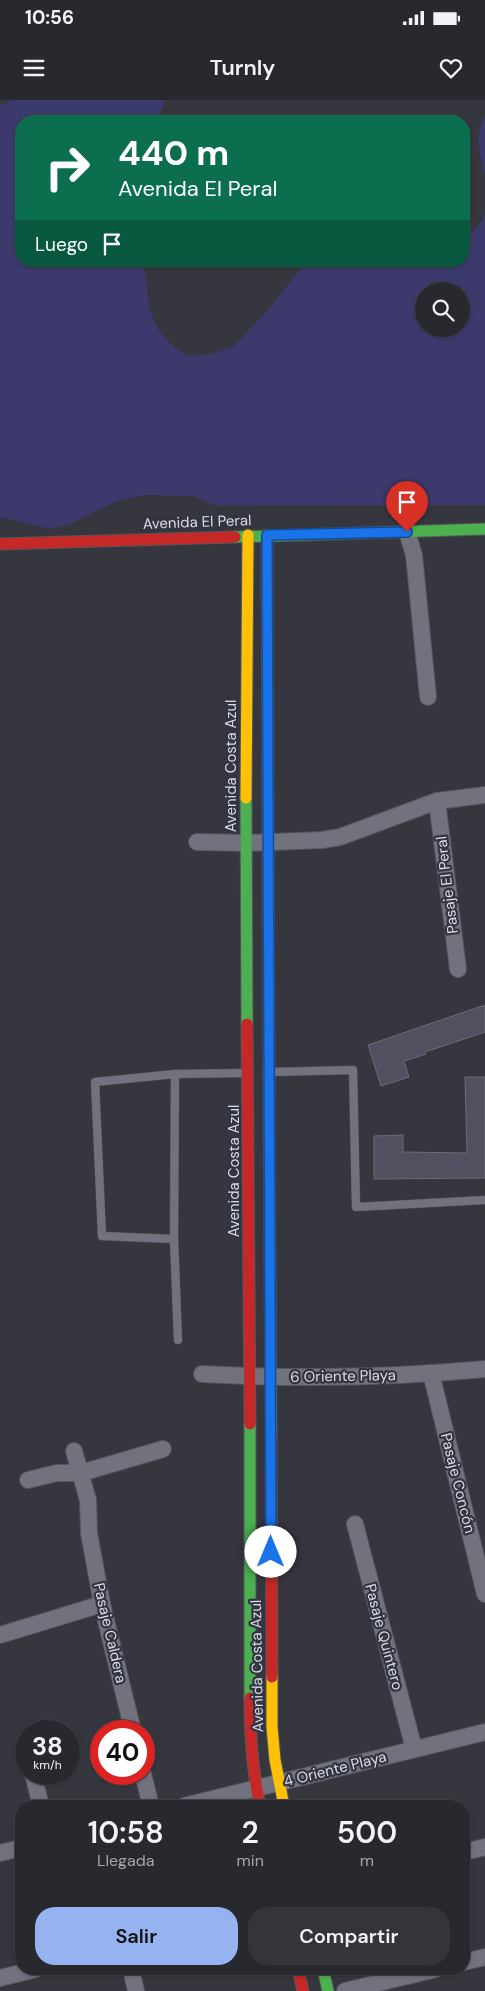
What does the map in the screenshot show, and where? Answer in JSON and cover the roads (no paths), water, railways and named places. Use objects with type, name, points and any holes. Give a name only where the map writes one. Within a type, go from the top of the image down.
[{"type":"street","name":"Avenida El Peral","points":[[0,544],[485,528]]},
{"type":"street","points":[[407,532],[414,555],[428,697]]},
{"type":"street","name":"Avenida Costa Azul","points":[[248,535],[246,843],[250,1376],[250,1742],[255,1788],[258,1800]]},
{"type":"street","name":"Avenida Costa Azul","points":[[267,535],[272,1727],[278,1783],[282,1800]]},
{"type":"street","points":[[198,842],[246,843],[322,840],[340,837],[437,802],[485,795]]},
{"type":"street","name":"Pasaje El Peral","points":[[437,802],[458,969]]},
{"type":"street","name":"6 Oriente Playa","points":[[202,1374],[323,1377],[485,1369]]},
{"type":"street","name":"Pasaje Concón","points":[[431,1373],[485,1594]]},
{"type":"street","points":[[28,1480],[57,1474],[81,1474],[163,1449]]},
{"type":"street","name":"Pasaje Caldera","points":[[74,1452],[88,1500],[89,1534],[102,1604],[130,1720]]},
{"type":"street","name":"Pasaje Quintero","points":[[355,1524],[414,1750]]},
{"type":"street","points":[[0,1635],[102,1604]]},
{"type":"street","name":"4 Oriente Playa","points":[[208,1800],[485,1732]]},
{"type":"street","points":[[36,1785],[40,1800]]},
{"type":"street","points":[[146,1785],[150,1800]]},
{"type":"street","points":[[470,1851],[485,1847]]},
{"type":"street","points":[[0,1853],[15,1849]]},
{"type":"street","points":[[470,1961],[485,1957]]},
{"type":"street","points":[[0,1978],[15,1974]]},
{"type":"street","points":[[132,1975],[136,1991]]},
{"type":"street","points":[[299,1975],[303,1991]]},
{"type":"street","points":[[324,1975],[328,1991]]},
{"type":"street","points":[[346,1991],[411,1975]]},
{"type":"lane","points":[[269,1072],[353,1070],[356,1207],[485,1200]]},
{"type":"lane","points":[[174,1239],[102,1236],[96,1082],[175,1074],[248,1073]]},
{"type":"lane","points":[[175,1074],[174,1239],[178,1340]]}]
